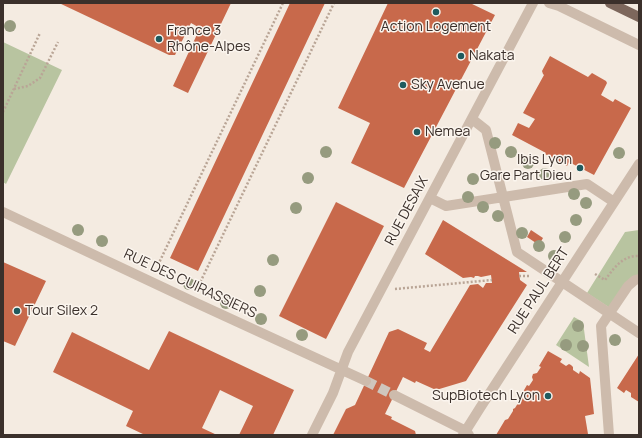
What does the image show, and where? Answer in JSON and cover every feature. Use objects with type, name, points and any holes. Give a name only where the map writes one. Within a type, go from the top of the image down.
[{"type":"main road","points":[[610,3],[639,17]]},
{"type":"street","name":"RUE DESAIX","points":[[312,435],[331,398],[348,352],[532,3]]},
{"type":"street","points":[[549,3],[639,45]]},
{"type":"street","points":[[472,119],[486,130],[517,252],[639,332]]},
{"type":"street","name":"RUE PAUL BERT","points":[[466,434],[480,408],[639,164]]},
{"type":"street","points":[[430,198],[446,206],[587,184],[614,202]]},
{"type":"street","name":"RUE DES CUIRASSIERS","points":[[3,212],[366,381]]},
{"type":"street","points":[[609,435],[601,326],[628,286],[637,279]]},
{"type":"street","points":[[394,395],[466,434]]},
{"type":"path","points":[[158,265],[283,3]]},
{"type":"path","points":[[192,301],[334,3]]},
{"type":"path","points":[[3,112],[40,33]]},
{"type":"path","points":[[14,89],[28,86],[40,78],[58,42]]},
{"type":"path","points":[[595,274],[605,280],[623,260],[633,256],[639,256]]},
{"type":"path","points":[[413,288],[492,280]]},
{"type":"green space","points":[[3,42],[62,70],[6,184],[3,182]]},
{"type":"green space","points":[[639,230],[639,276],[610,308],[587,293],[625,232]]},
{"type":"green space","points":[[574,317],[583,322],[589,367],[556,345]]},
{"type":"building","points":[[59,3],[231,3],[188,93],[173,86],[200,28],[191,23],[175,55],[169,55]]},
{"type":"building","points":[[290,3],[325,3],[198,271],[170,258]]},
{"type":"building","name":"Sky Avenue","points":[[388,3],[470,3],[495,15],[404,188],[351,163],[370,123],[338,108]]},
{"type":"building","points":[[550,56],[588,77],[592,73],[606,81],[607,83],[601,95],[613,102],[615,99],[631,108],[594,175],[569,162],[567,166],[512,135],[518,123],[529,128],[535,119],[523,113],[544,75],[542,71]]},
{"type":"building","points":[[336,202],[384,226],[326,339],[279,316]]},
{"type":"building","points":[[443,220],[527,272],[519,272],[520,280],[527,285],[466,381],[436,390],[403,377],[385,414],[392,417],[391,419],[415,431],[416,435],[333,435],[346,409],[355,405],[389,332],[398,329],[427,343],[424,349],[430,352],[470,285],[478,284],[483,288],[486,283],[492,283],[491,275],[463,278],[425,254]]},
{"type":"building","points":[[531,230],[543,238],[539,245],[527,237]]},
{"type":"building","name":"Tour Silex 2","points":[[3,262],[46,281],[15,346],[3,341]]},
{"type":"building","points":[[169,331],[294,390],[273,435],[239,435],[253,406],[220,390],[202,428],[217,435],[145,435],[126,426],[133,411],[53,372],[72,332],[149,370]]},
{"type":"building","points":[[548,351],[562,359],[560,362],[566,366],[569,364],[571,365],[573,370],[579,374],[580,371],[590,378],[594,414],[585,416],[588,434],[590,435],[496,435],[520,400],[520,397],[527,385],[529,386],[533,380],[533,374],[537,373],[541,367],[539,366]]},
{"type":"building","points":[[639,354],[639,402],[631,397],[631,393],[626,390],[624,393],[617,388]]},
{"type":"tunnel","points":[[366,381],[394,395]]},
{"type":"place","name":"Action Logement","points":[[436,12]]},
{"type":"place","name":"France 3 Rhône-Alpes","points":[[159,39]]},
{"type":"place","name":"Nakata","points":[[461,56]]},
{"type":"place","name":"Sky Avenue","points":[[403,85]]},
{"type":"place","name":"Nemea","points":[[417,132]]},
{"type":"place","name":"Ibis Lyon Gare Part Dieu","points":[[580,168]]},
{"type":"place","name":"Tour Silex 2","points":[[17,311]]},
{"type":"place","name":"SupBiotech Lyon","points":[[548,396]]}]
